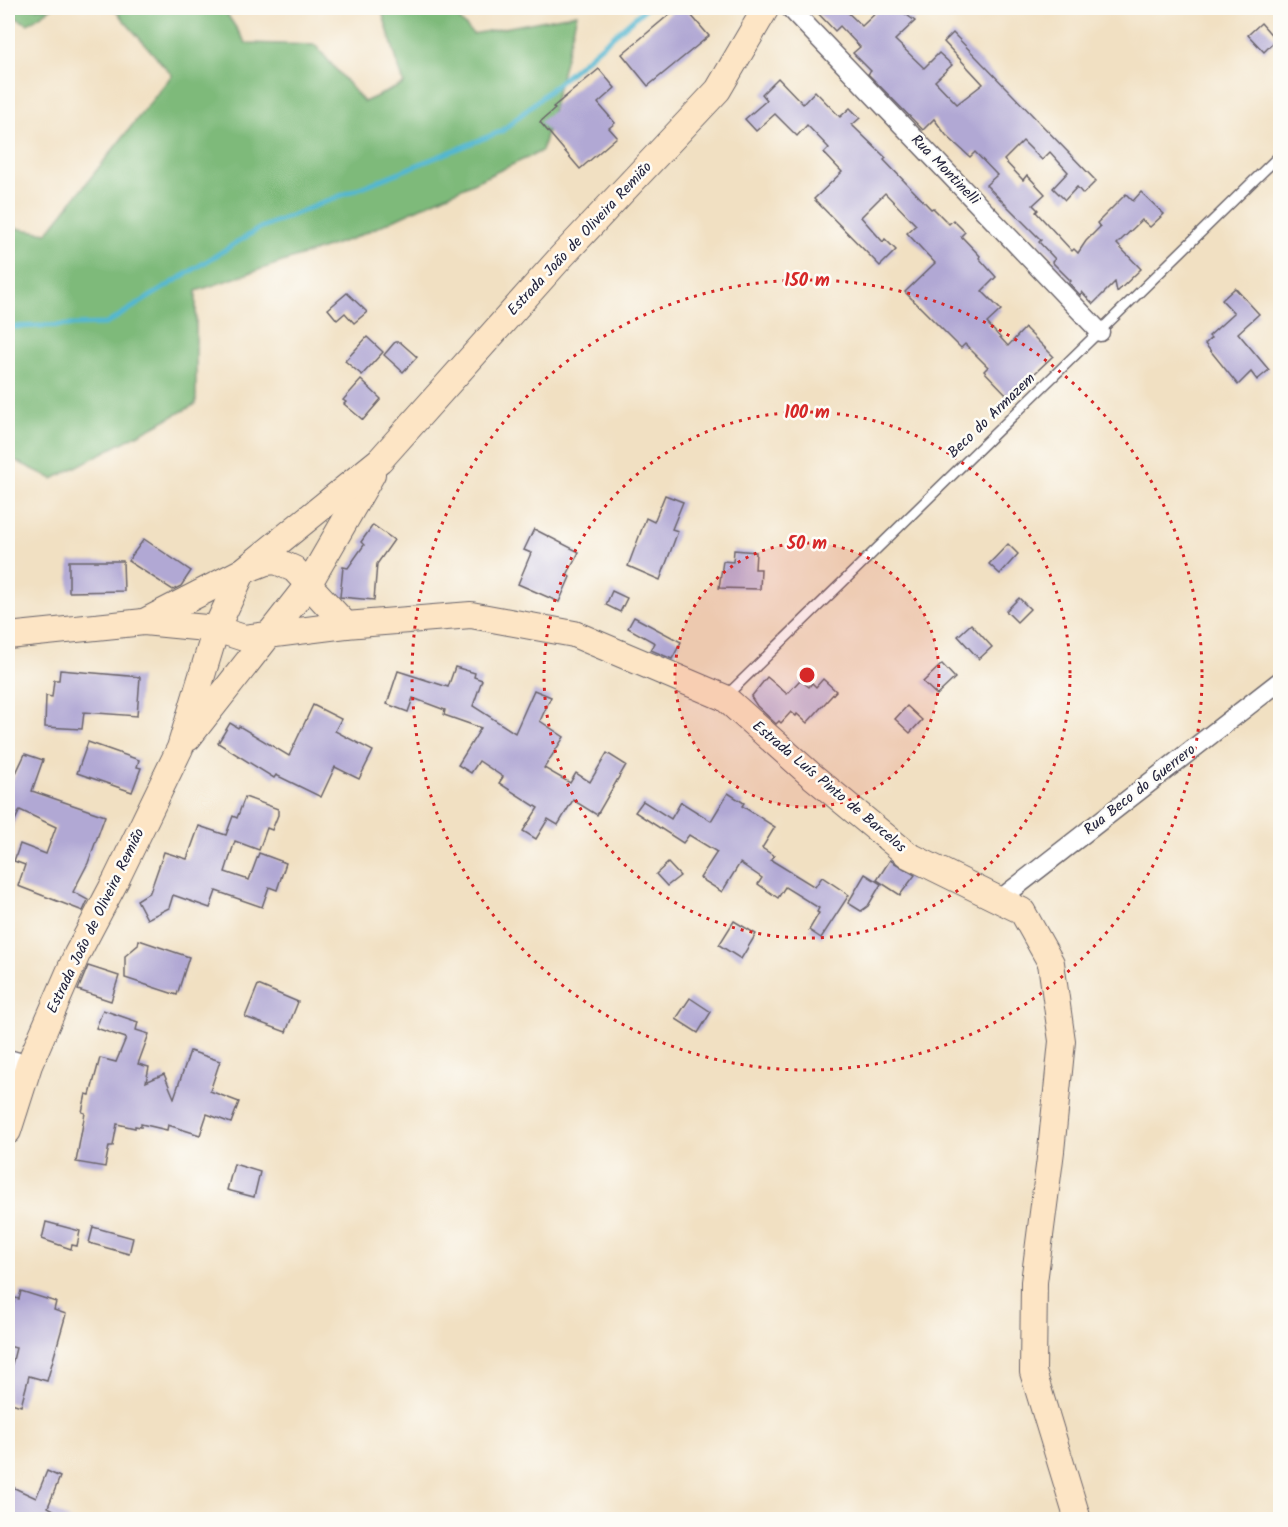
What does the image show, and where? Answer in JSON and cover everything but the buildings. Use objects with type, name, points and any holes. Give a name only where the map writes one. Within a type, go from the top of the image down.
[{"type":"street","name":"Estrada João de Oliveira Remião","points":[[8,1131],[19,1062],[116,880],[180,748],[216,630],[243,571],[380,460],[562,256],[718,90],[766,8]]},
{"type":"street","name":"Rua Montinelli","points":[[790,8],[1100,332]]},
{"type":"street","name":"Estrada João de Oliveira Remião","points":[[180,748],[308,585],[380,460]]},
{"type":"street","points":[[8,636],[144,622],[243,571],[266,562],[276,561],[294,569],[346,625]]},
{"type":"street","name":"Estrada Luís Pinto de Barcelos","points":[[144,622],[216,630],[244,638],[346,625],[471,615],[574,634],[725,698],[811,775],[908,855],[1022,911],[1051,963],[1062,1041],[1034,1282],[1034,1372],[1078,1520]]},
{"type":"street","name":"Rua Beco do Guerrero","points":[[999,900],[1281,681]]},
{"type":"lane","name":"Beco do Armazem","points":[[725,698],[1281,155]]},
{"type":"green space","points":[[8,8],[52,8],[28,24],[8,14]]},
{"type":"green space","points":[[113,8],[223,8],[246,43],[315,45],[364,102],[404,84],[381,8],[449,8],[473,34],[577,14],[542,151],[354,238],[196,291],[196,404],[53,479],[8,457],[8,227],[47,233],[172,75]]},
{"type":"waterway","points":[[8,327],[106,324],[260,228],[502,131],[646,8]]}]
